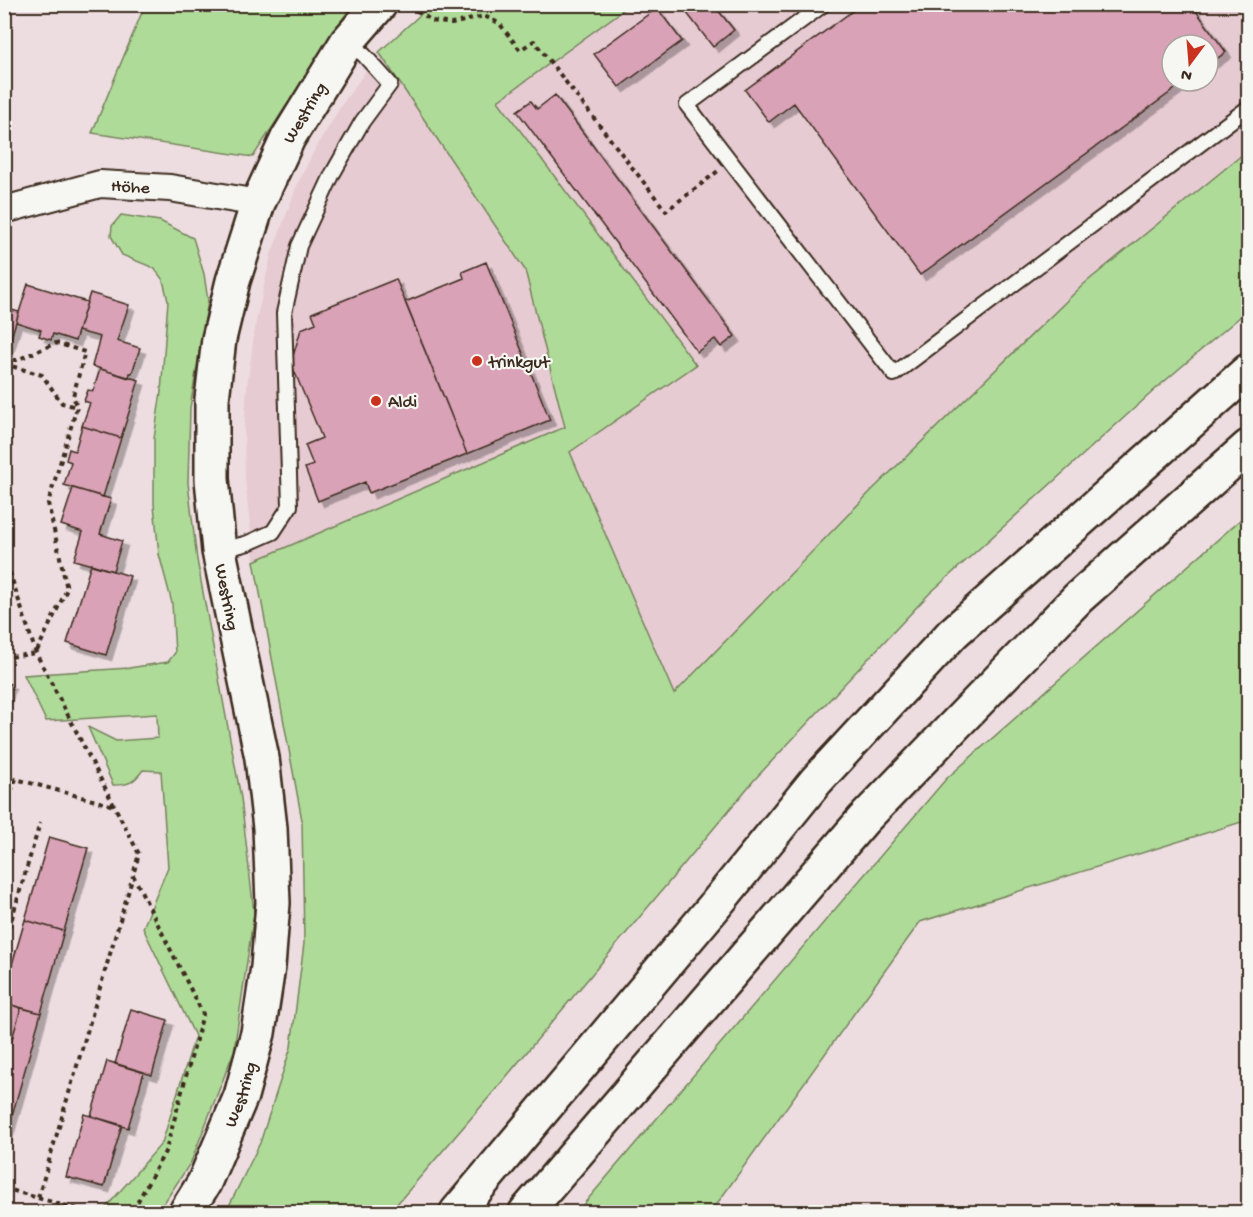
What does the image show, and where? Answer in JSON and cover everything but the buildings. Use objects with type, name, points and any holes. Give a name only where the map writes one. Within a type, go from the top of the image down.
[{"type":"main road","name":"Westring","points":[[186,1212],[204,1183],[241,1096],[258,1033],[268,967],[273,903],[270,828],[262,758],[219,551],[212,479],[213,389],[219,339],[233,281],[258,203],[288,138],[347,42],[401,7]]},
{"type":"main road","points":[[458,1212],[714,908],[816,781],[953,633],[1248,371]]},
{"type":"main road","points":[[526,1212],[863,820],[1078,598],[1248,447]]},
{"type":"street","name":"Höhe","points":[[4,210],[100,184],[170,188],[258,203]]},
{"type":"lane","points":[[824,4],[687,105],[894,374],[1248,108]]},
{"type":"lane","points":[[219,551],[248,543],[273,532],[290,506],[284,313],[299,246],[333,173],[356,132],[390,84],[364,55],[347,42]]},
{"type":"path","points":[[401,7],[432,21],[452,24],[484,16],[499,23],[520,50],[534,41],[666,212],[730,162]]},
{"type":"path","points":[[4,362],[17,360],[56,343],[85,352],[73,396],[77,407],[48,502],[67,589],[36,652]]},
{"type":"path","points":[[4,362],[42,375],[62,403],[77,407]]},
{"type":"path","points":[[4,555],[36,652],[139,854],[38,1198]]},
{"type":"path","points":[[4,658],[36,652]]},
{"type":"path","points":[[4,808],[16,779],[114,806]]},
{"type":"path","points":[[4,945],[40,823]]},
{"type":"path","points":[[132,1212],[166,1150],[203,1014],[134,875]]},
{"type":"path","points":[[4,1188],[88,1212]]},
{"type":"shaded area","points":[[630,5],[1248,5],[1248,150],[1084,284],[872,490],[674,694],[570,452],[696,365],[498,101]]},
{"type":"shaded area","points":[[379,52],[525,270],[565,427],[254,561],[245,479],[244,430],[247,386],[256,321],[271,255],[298,183],[313,153],[341,106]]},
{"type":"green space","points":[[145,5],[352,5],[253,157],[92,133]]},
{"type":"green space","points":[[431,5],[630,5],[498,101],[696,365],[570,452],[674,694],[872,490],[1084,284],[1248,150],[1248,310],[1159,386],[929,594],[755,779],[491,1095],[390,1212],[226,1212],[260,1143],[291,1047],[304,943],[302,820],[254,561],[565,427],[525,270],[379,52]]},
{"type":"green space","points":[[121,215],[160,221],[193,238],[204,274],[208,301],[190,408],[188,483],[197,560],[241,798],[254,913],[234,1051],[191,1162],[158,1212],[102,1212],[162,1143],[195,1036],[143,928],[168,867],[161,771],[143,770],[130,782],[113,785],[88,727],[116,741],[158,738],[157,714],[46,721],[24,675],[129,668],[168,662],[175,653],[172,603],[159,554],[154,505],[154,439],[161,392],[168,301],[163,280],[154,268],[122,255],[111,236],[112,226]]},
{"type":"green space","points":[[1248,513],[1248,820],[920,922],[711,1212],[577,1212],[946,779]]},
{"type":"place","name":"trinkgut","points":[[477,361]]},
{"type":"place","name":"Aldi","points":[[376,401]]}]
